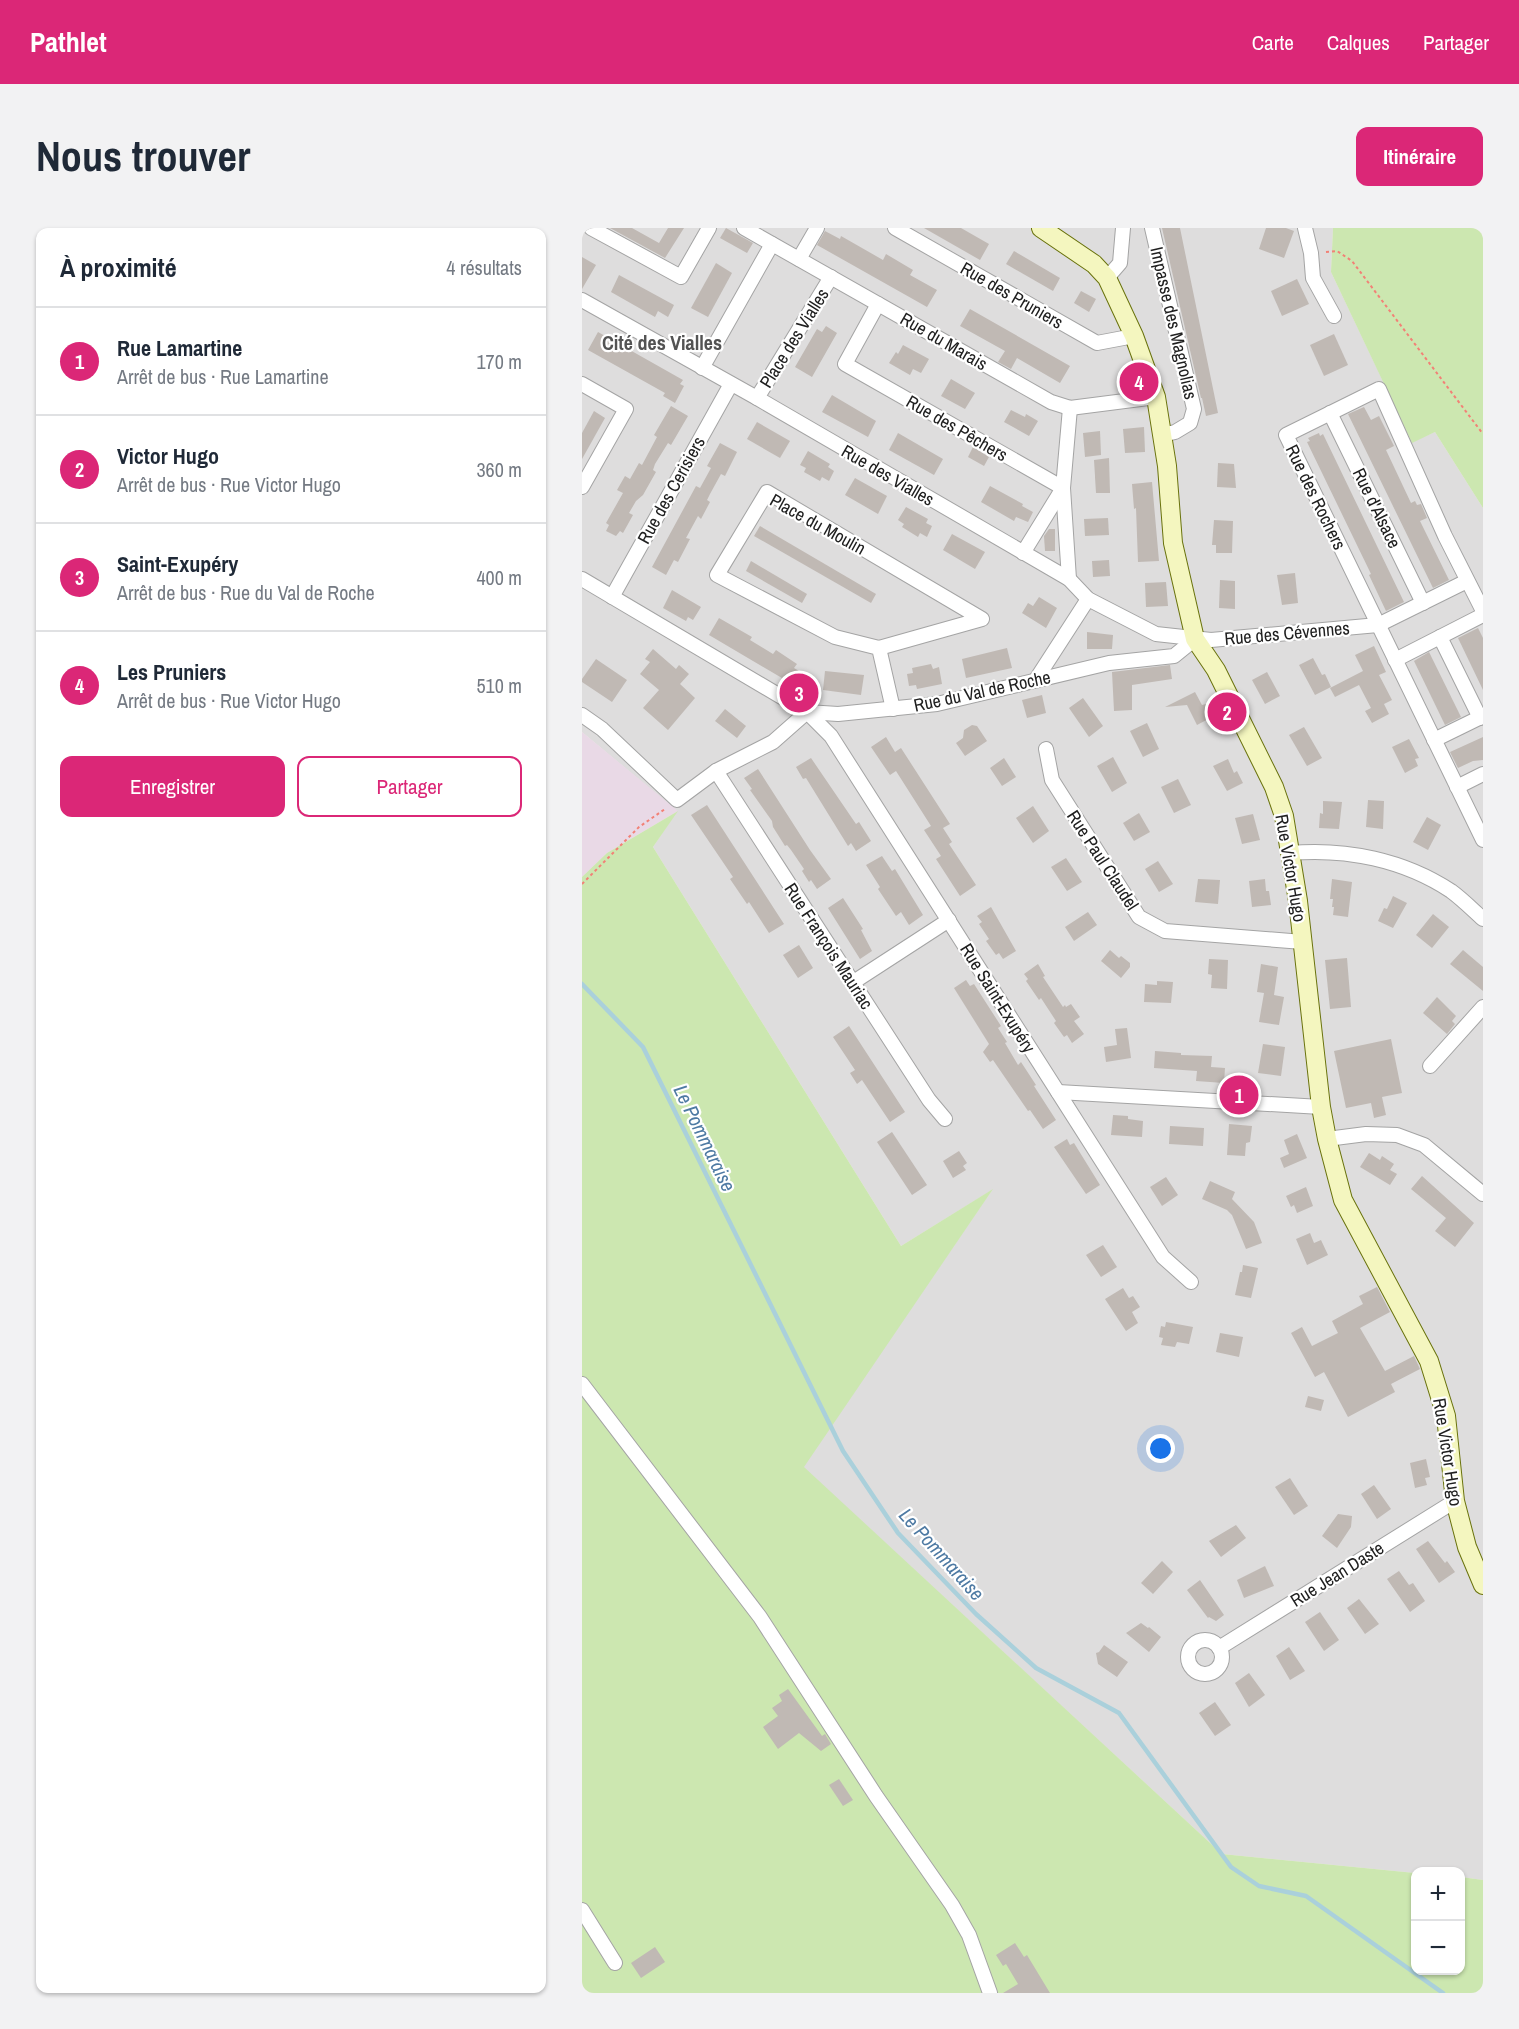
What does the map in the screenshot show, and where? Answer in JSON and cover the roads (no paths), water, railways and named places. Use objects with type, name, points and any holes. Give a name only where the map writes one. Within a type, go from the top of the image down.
[{"type":"street","points":[[591,228],[681,277],[709,228]]},
{"type":"street","name":"Rue du Marais","points":[[744,228],[1051,402],[1070,408],[1156,396]]},
{"type":"street","points":[[799,259],[817,228]]},
{"type":"street","name":"Rue des Pruniers","points":[[895,228],[1097,343],[1134,336]]},
{"type":"street","name":"Rue Victor Hugo","points":[[1041,228],[1094,264],[1107,278],[1134,336],[1156,396],[1167,466],[1173,543],[1196,639],[1216,670],[1274,787],[1284,816],[1303,942],[1321,1107],[1343,1200],[1429,1361],[1446,1416],[1455,1501],[1467,1547],[1483,1585]]},
{"type":"street","points":[[1107,278],[1120,263],[1123,228]]},
{"type":"street","name":"Impasse des Magnolias","points":[[1152,228],[1194,409],[1190,423],[1175,432],[1162,435]]},
{"type":"street","points":[[1305,228],[1311,253],[1313,278],[1334,316]]},
{"type":"street","points":[[702,368],[772,243]]},
{"type":"street","name":"Place des Vialles","points":[[757,398],[831,277]]},
{"type":"street","name":"Rue des Vialles","points":[[582,300],[757,398],[1069,579],[1088,598],[1156,634],[1196,639]]},
{"type":"street","name":"Rue des Pêchers","points":[[878,304],[845,364],[1063,488]]},
{"type":"street","points":[[582,384],[626,409],[582,487]]},
{"type":"street","name":"Rue des Cerisiers","points":[[612,597],[731,384]]},
{"type":"street","name":"Rue des Rochers","points":[[1483,613],[1379,389],[1286,435],[1483,840]]},
{"type":"street","points":[[1069,579],[1063,488],[1070,408]]},
{"type":"street","name":"Rue d'Alsace","points":[[1330,413],[1423,603]]},
{"type":"street","points":[[1023,553],[1063,488]]},
{"type":"street","name":"Place du Moulin","points":[[767,492],[982,619],[879,648],[835,637],[717,575],[767,492]]},
{"type":"street","name":"Rue du Val de Roche","points":[[582,579],[807,712],[838,714],[937,704],[1109,663],[1174,656],[1196,639]]},
{"type":"street","points":[[1378,625],[1467,581]]},
{"type":"street","points":[[1035,681],[1088,598]]},
{"type":"street","points":[[1395,660],[1483,613]]},
{"type":"street","name":"Rue des Cévennes","points":[[1196,639],[1211,640],[1378,625]]},
{"type":"street","points":[[1434,740],[1482,717],[1440,637]]},
{"type":"street","points":[[879,648],[893,709]]},
{"type":"street","points":[[582,715],[602,729],[677,800],[716,771],[773,742],[807,712]]},
{"type":"street","name":"Rue Saint-Exupéry","points":[[807,712],[831,736],[1163,1257],[1191,1282]]},
{"type":"street","name":"Rue Paul Claudel","points":[[1046,749],[1052,780],[1140,917],[1166,931],[1303,942]]},
{"type":"street","name":"Rue François Mauriac","points":[[716,771],[852,983],[929,1100],[945,1119]]},
{"type":"street","points":[[1457,787],[1483,774]]},
{"type":"street","points":[[1290,853],[1317,851],[1362,856],[1412,869],[1452,892],[1483,919]]},
{"type":"street","points":[[852,983],[949,920]]},
{"type":"street","points":[[1430,1066],[1483,1007]]},
{"type":"street","points":[[1058,1092],[1321,1107]]},
{"type":"street","points":[[1327,1139],[1366,1134],[1397,1135],[1406,1138],[1424,1145],[1483,1194]]},
{"type":"street","points":[[582,1383],[760,1617],[876,1796],[952,1905],[969,1935],[990,1993]]},
{"type":"street","name":"Rue Jean Daste","points":[[1219,1648],[1455,1501]]},
{"type":"street","points":[[582,1910],[615,1963]]},
{"type":"waterway","name":"Le Pommaraise","points":[[582,984],[643,1047],[843,1451],[898,1533],[976,1614],[1036,1668],[1119,1713],[1231,1867],[1259,1886],[1306,1896],[1443,1993]]},
{"type":"place","name":"Les Pruniers","points":[[1139,382]]},
{"type":"place","name":"Saint-Exupéry","points":[[799,693]]},
{"type":"place","name":"Victor Hugo","points":[[1227,712]]},
{"type":"place","name":"Rue Lamartine","points":[[1239,1095]]},
{"type":"district","name":"Cité des Vialles","points":[[662,342]]}]
